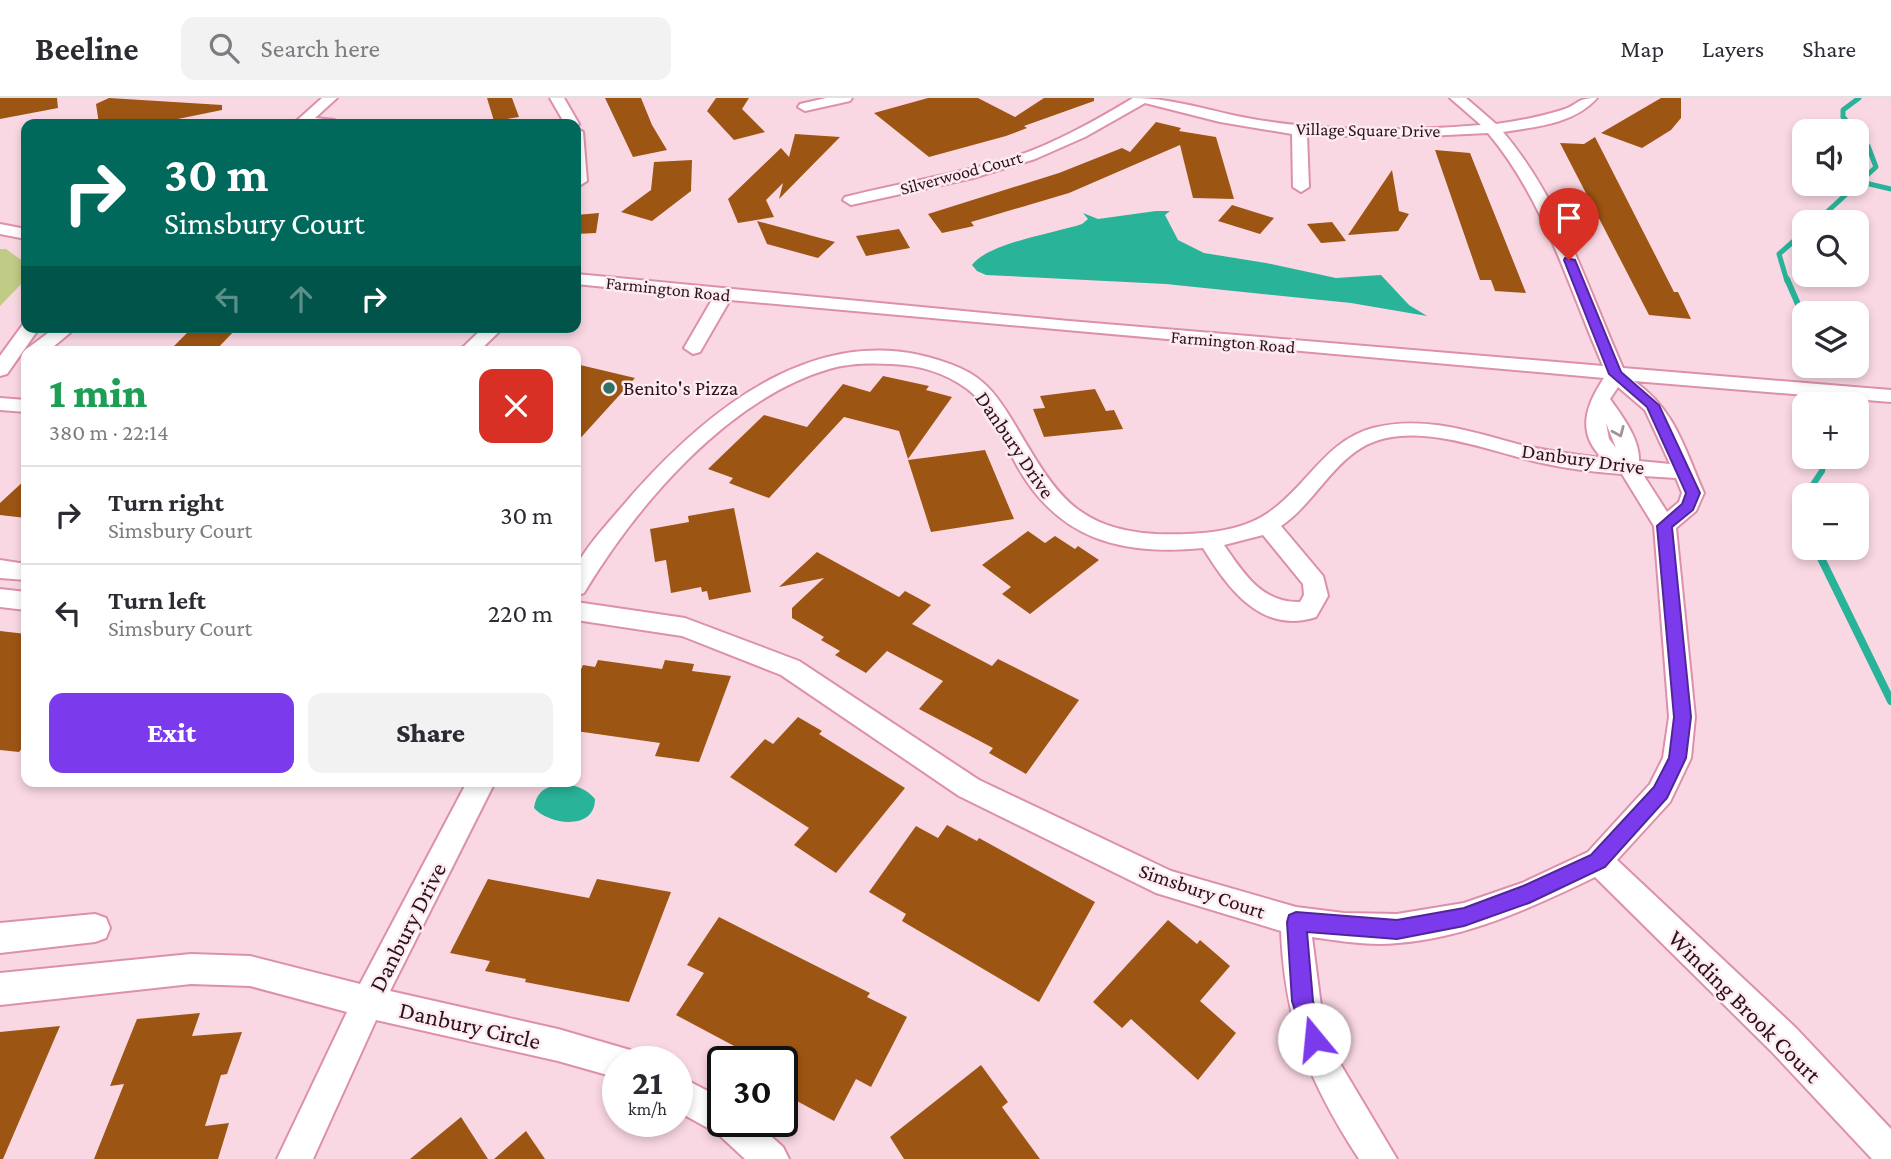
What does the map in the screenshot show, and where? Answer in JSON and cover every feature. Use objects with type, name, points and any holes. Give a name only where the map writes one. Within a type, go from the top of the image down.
[{"type":"street","points":[[306,119],[330,98]]},
{"type":"street","points":[[557,98],[569,119]]},
{"type":"street","points":[[805,107],[845,98]]},
{"type":"street","name":"Village Square Drive","points":[[1143,98],[1237,120],[1299,130],[1391,133],[1496,130],[1538,123],[1571,111],[1587,103],[1590,98]]},
{"type":"street","name":"Silverwood Court","points":[[851,200],[1015,161],[1082,132],[1143,98]]},
{"type":"street","points":[[1457,98],[1496,130],[1528,174],[1569,260],[1616,374],[1652,405],[1693,493],[1688,506],[1665,526]]},
{"type":"street","points":[[1299,130],[1301,187]]},
{"type":"street","points":[[0,222],[21,220]]},
{"type":"street","points":[[0,229],[21,233]]},
{"type":"street","name":"Farmington Road","points":[[581,280],[1175,338],[1891,396]]},
{"type":"street","points":[[693,348],[724,295]]},
{"type":"street","points":[[0,370],[27,333]]},
{"type":"street","points":[[43,346],[60,333]]},
{"type":"street","points":[[474,346],[488,333]]},
{"type":"street","name":"Danbury Drive","points":[[581,579],[605,542],[663,473],[692,443],[738,405],[765,387],[791,375],[818,366],[868,356],[925,362],[974,385],[990,400],[1056,505],[1083,523],[1108,534],[1137,541],[1209,540],[1268,525],[1311,485],[1328,462],[1350,444],[1376,434],[1401,430],[1455,432],[1542,457],[1684,472]]},
{"type":"street","points":[[0,378],[21,362]]},
{"type":"street","name":"Simsbury Court","points":[[581,612],[685,627],[790,668],[969,788],[1166,883],[1296,922],[1397,929],[1464,917],[1529,894],[1598,861],[1660,793],[1678,758],[1682,717],[1665,526],[1629,467],[1629,453],[1616,423],[1600,399],[1616,374]]},
{"type":"street","points":[[0,404],[21,406]]},
{"type":"street","points":[[1209,540],[1246,593],[1264,606],[1287,613],[1307,611],[1316,596],[1315,582],[1268,525]]},
{"type":"street","points":[[0,569],[21,571]]},
{"type":"street","name":"Danbury Drive","points":[[0,989],[191,969],[238,970],[368,1002],[478,787]]},
{"type":"street","name":"Winding Brook Court","points":[[1598,861],[1784,1040],[1891,1154]]},
{"type":"street","points":[[1296,922],[1303,1001],[1319,1058],[1347,1110],[1379,1159]]},
{"type":"street","points":[[0,938],[95,928]]},
{"type":"street","points":[[295,1159],[368,1002]]},
{"type":"street","name":"Danbury Circle","points":[[368,1002],[602,1057]]},
{"type":"street","points":[[747,1137],[771,1159]]},
{"type":"shaded area","points":[[1170,211],[1165,215],[1178,240],[1204,253],[1336,278],[1381,275],[1409,305],[1427,316],[1351,303],[1166,284],[986,275],[972,265],[980,257],[1007,245],[1082,224],[1088,219],[1083,213],[1098,219]]},
{"type":"shaded area","points":[[0,249],[6,249],[21,260],[21,284],[0,306]]},
{"type":"shaded area","points":[[577,787],[587,791],[595,799],[593,809],[588,816],[570,822],[541,814],[534,808],[536,799],[547,788]]},
{"type":"building","points":[[0,98],[57,98],[58,108],[0,119]]},
{"type":"building","points":[[109,98],[222,105],[222,110],[178,119],[98,119],[96,104]]},
{"type":"building","points":[[487,98],[512,98],[519,117],[493,119]]},
{"type":"building","points":[[605,98],[641,98],[652,125],[667,150],[633,157]]},
{"type":"building","points":[[716,98],[749,98],[742,109],[765,132],[734,140],[707,111]]},
{"type":"building","points":[[928,98],[978,98],[1015,117],[1044,98],[1094,98],[1094,101],[1024,126],[1027,128],[1006,136],[929,157],[874,113]]},
{"type":"building","points":[[1661,98],[1681,98],[1681,118],[1671,130],[1642,148],[1601,133]]},
{"type":"building","points":[[1156,122],[1181,128],[1179,131],[1216,137],[1234,199],[1193,198],[1180,145],[1069,193],[971,222],[974,226],[942,233],[928,214],[1059,173],[1122,148],[1130,152]]},
{"type":"building","points":[[795,134],[840,137],[779,199],[783,183],[766,200],[774,217],[738,223],[728,199],[781,148],[789,157]]},
{"type":"building","points":[[1595,137],[1674,292],[1678,292],[1691,319],[1649,315],[1560,143],[1584,144]]},
{"type":"building","points":[[1435,150],[1470,153],[1526,293],[1495,291],[1491,280],[1480,280]]},
{"type":"building","points":[[692,160],[691,191],[652,221],[621,212],[651,190],[654,162]]},
{"type":"building","points":[[1392,170],[1399,211],[1409,214],[1398,231],[1348,235]]},
{"type":"building","points":[[1232,205],[1274,218],[1260,234],[1218,221]]},
{"type":"building","points":[[599,213],[596,233],[581,234],[581,215]]},
{"type":"building","points":[[757,221],[835,242],[818,258],[767,244]]},
{"type":"building","points":[[1332,222],[1346,241],[1321,243],[1307,224]]},
{"type":"building","points":[[899,229],[910,248],[866,256],[856,236]]},
{"type":"building","points":[[187,333],[232,333],[220,346],[174,346]]},
{"type":"building","points":[[581,365],[635,378],[581,437]]},
{"type":"building","points":[[883,376],[929,386],[926,390],[952,397],[908,459],[899,431],[844,417],[769,498],[729,483],[733,478],[708,469],[764,415],[807,427],[843,384],[870,392]]},
{"type":"building","points":[[1095,389],[1106,411],[1114,410],[1123,429],[1044,437],[1033,409],[1045,408],[1040,396]]},
{"type":"building","points":[[985,450],[1014,519],[931,532],[908,460]]},
{"type":"building","points":[[21,484],[21,517],[0,515],[0,503]]},
{"type":"building","points":[[734,508],[751,592],[709,600],[707,591],[702,592],[701,587],[671,593],[666,560],[655,562],[650,529],[689,522],[688,516]]},
{"type":"building","points":[[1028,531],[1045,543],[1055,536],[1075,549],[1078,546],[1099,560],[1030,614],[1002,594],[1011,587],[982,565]]},
{"type":"building","points":[[817,552],[899,597],[905,591],[931,605],[912,624],[992,666],[998,659],[1079,700],[1026,774],[989,753],[993,748],[919,709],[943,681],[887,651],[866,673],[835,655],[840,651],[821,640],[824,637],[792,618],[792,608],[824,578],[779,587]]},
{"type":"building","points":[[0,631],[21,633],[21,749],[19,752],[0,750]]},
{"type":"building","points":[[598,660],[662,669],[665,660],[694,664],[692,671],[731,676],[699,762],[655,756],[660,743],[581,732],[581,669],[583,665],[595,667]]},
{"type":"building","points":[[798,717],[822,731],[819,734],[905,788],[836,873],[794,845],[809,828],[730,777],[765,739],[773,744]]},
{"type":"building","points":[[947,825],[977,841],[979,838],[1095,902],[1039,1002],[902,921],[906,914],[869,892],[916,826],[938,838]]},
{"type":"building","points":[[488,879],[589,898],[597,879],[671,892],[629,1002],[525,982],[526,979],[485,971],[490,961],[450,953]]},
{"type":"building","points":[[719,917],[870,993],[867,997],[907,1017],[871,1087],[856,1079],[834,1121],[798,1102],[798,1046],[734,1046],[676,1015],[704,973],[687,965]]},
{"type":"building","points":[[1168,920],[1197,944],[1200,940],[1230,966],[1200,1001],[1236,1033],[1198,1080],[1131,1019],[1122,1028],[1093,1002]]},
{"type":"building","points":[[200,1013],[192,1036],[242,1032],[227,1074],[221,1075],[205,1126],[229,1123],[218,1159],[94,1159],[124,1084],[110,1086],[137,1019]]},
{"type":"building","points":[[60,1026],[3,1159],[0,1159],[0,1032]]},
{"type":"building","points":[[981,1065],[1008,1102],[1002,1107],[1040,1159],[904,1159],[890,1137]]},
{"type":"building","points":[[461,1117],[488,1159],[410,1159]]},
{"type":"building","points":[[526,1131],[545,1159],[494,1159]]},
{"type":"waterway","points":[[1845,119],[1843,110],[1859,98]]},
{"type":"waterway","points":[[1869,149],[1876,167],[1869,173]]},
{"type":"waterway","points":[[1869,184],[1891,189]]},
{"type":"waterway","points":[[1829,210],[1844,196]]},
{"type":"waterway","points":[[1787,281],[1779,254],[1792,243]]},
{"type":"waterway","points":[[1787,279],[1797,301]]},
{"type":"waterway","points":[[1814,483],[1822,469]]},
{"type":"waterway","points":[[1822,560],[1891,701]]},
{"type":"place","name":"Benito's Pizza","points":[[609,388]]},
{"type":"route","points":[[1314,1039],[1303,1001],[1296,922],[1397,929],[1464,917],[1529,894],[1598,861],[1660,793],[1678,758],[1682,717],[1665,526],[1688,506],[1693,493],[1652,405],[1616,374],[1569,260]]}]
